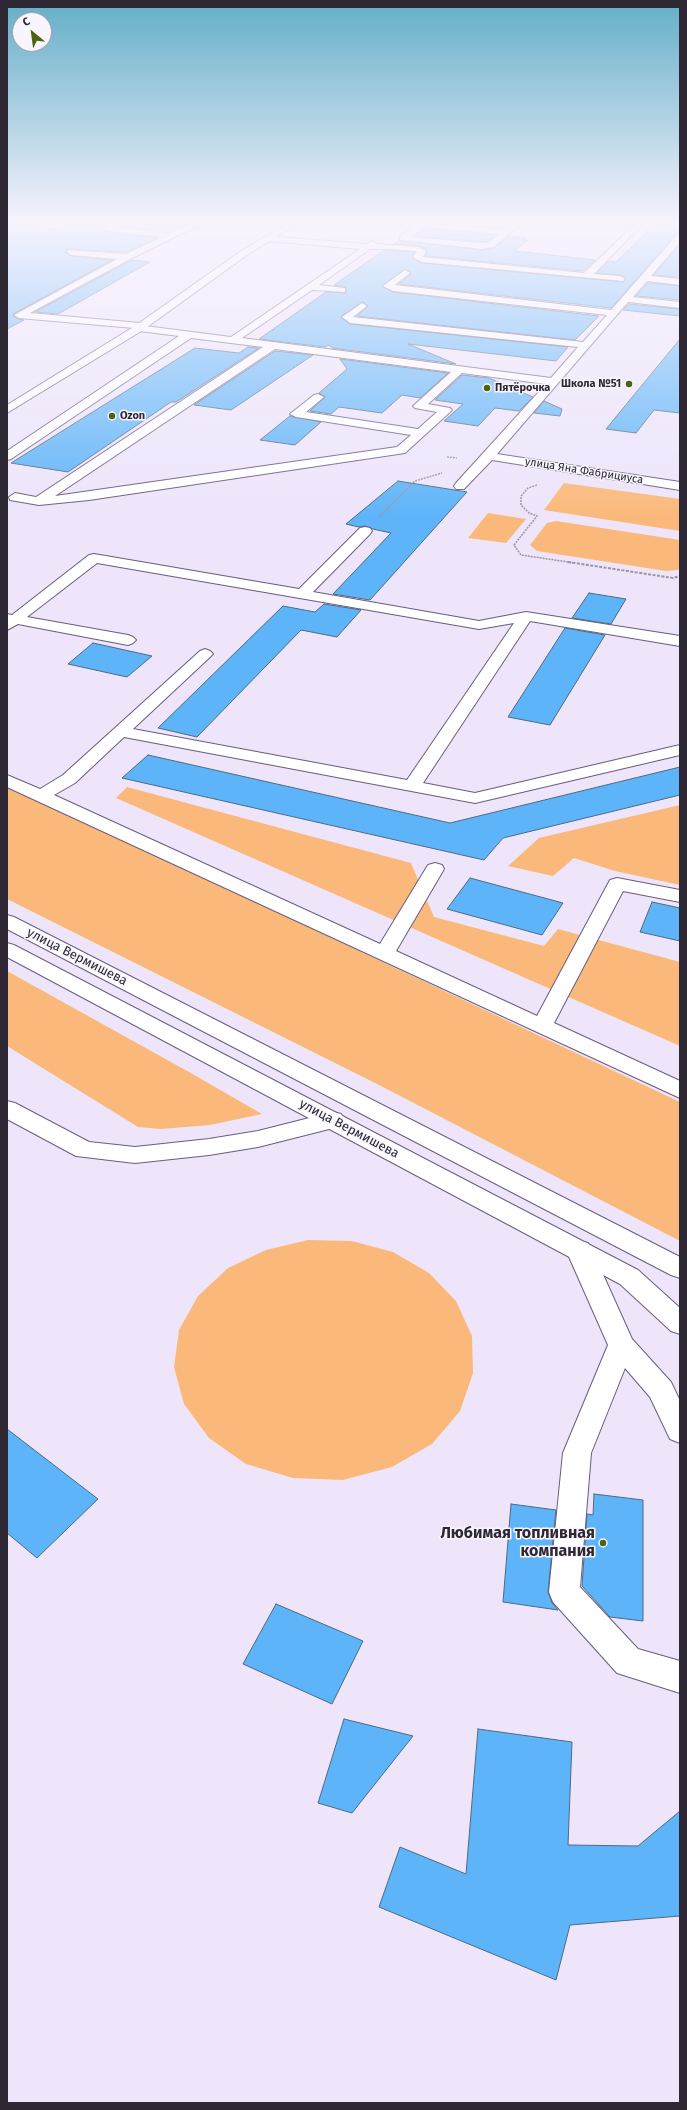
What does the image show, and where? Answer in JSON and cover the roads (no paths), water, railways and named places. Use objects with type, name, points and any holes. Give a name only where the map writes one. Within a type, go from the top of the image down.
[{"type":"main road","points":[[74,320],[139,327],[188,335],[553,382]]},
{"type":"main road","points":[[7,410],[148,320]]},
{"type":"main road","points":[[233,340],[262,320]]},
{"type":"main road","points":[[354,320],[586,345]]},
{"type":"main road","points":[[460,486],[489,456],[607,320]]},
{"type":"main road","points":[[7,456],[188,335]]},
{"type":"main road","points":[[39,501],[272,346]]},
{"type":"main road","points":[[7,486],[11,500],[39,501],[89,496],[401,450],[446,410],[419,406],[460,370]]},
{"type":"main road","points":[[318,398],[296,414],[421,433]]},
{"type":"main road","name":"улица Яна Фабрициуса","points":[[489,456],[680,486]]},
{"type":"main road","points":[[302,595],[365,532]]},
{"type":"main road","points":[[9,621],[94,558],[479,625],[526,616],[680,641]]},
{"type":"main road","points":[[412,786],[526,616]]},
{"type":"main road","points":[[9,621],[128,640]]},
{"type":"main road","points":[[40,796],[69,779],[122,732],[204,654]]},
{"type":"main road","points":[[122,732],[475,798],[680,750]]},
{"type":"main road","points":[[7,780],[680,1090]]},
{"type":"main road","points":[[384,954],[434,869]]},
{"type":"main road","points":[[542,1026],[617,884],[680,896]]},
{"type":"main road","name":"улица Вермишева","points":[[7,921],[680,1268]]},
{"type":"main road","name":"улица Вермишева","points":[[7,949],[629,1277],[680,1324]]},
{"type":"main road","points":[[7,1109],[84,1150],[135,1155],[209,1147],[258,1139],[333,1120]]},
{"type":"main road","points":[[580,1250],[621,1344],[661,1390],[680,1431]]},
{"type":"main road","points":[[621,1344],[577,1453],[564,1592],[628,1662],[680,1677]]},
{"type":"place","name":"Школа №51","points":[[629,384]]},
{"type":"place","name":"Пятёрочка","points":[[487,388]]},
{"type":"place","name":"Ozon","points":[[112,416]]},
{"type":"place","name":"Любимая топливная компания","points":[[603,1543]]}]
